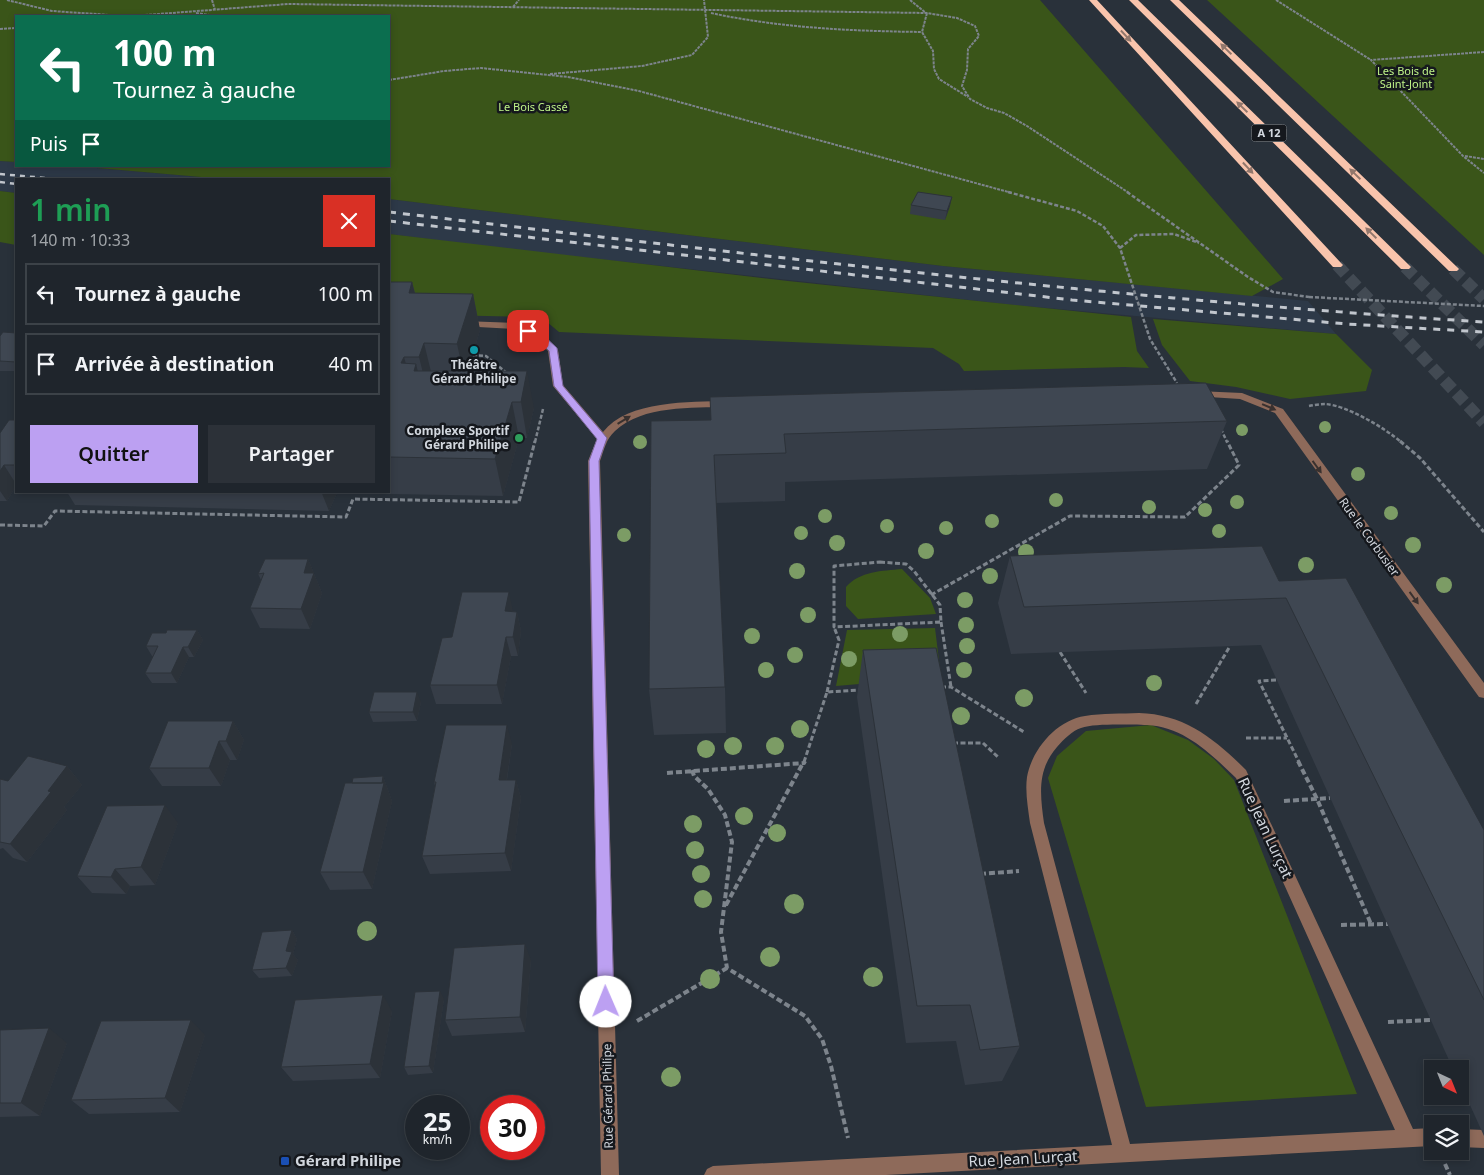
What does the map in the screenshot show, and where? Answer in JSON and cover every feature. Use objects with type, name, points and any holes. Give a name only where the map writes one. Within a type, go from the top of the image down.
[{"type":"highway","points":[[1093,0],[1337,265]]},
{"type":"highway","name":"A 12","points":[[1133,0],[1406,267]]},
{"type":"highway","points":[[1174,0],[1453,269]]},
{"type":"street","points":[[450,324],[518,326],[538,335],[553,350],[558,386],[602,438],[617,424],[636,413],[644,411],[701,405],[740,404]]},
{"type":"street","name":"Rue le Corbusier","points":[[1183,393],[1242,396],[1279,411],[1484,694]]},
{"type":"street","name":"Rue Gérard Philipe","points":[[602,438],[594,461],[610,1175]]},
{"type":"street","name":"Rue Jean Lurçat","points":[[1123,1153],[1037,823],[1033,778],[1038,759],[1048,746],[1071,726],[1085,721],[1144,718],[1177,725],[1204,741],[1241,774],[1407,1138]]},
{"type":"street","name":"Rue Jean Lurçat","points":[[713,1175],[1424,1137]]},
{"type":"street","points":[[1469,1138],[1484,1139]]},
{"type":"path","points":[[6,0],[52,11],[110,15]]},
{"type":"path","points":[[212,0],[215,10]]},
{"type":"path","points":[[514,7],[519,0]]},
{"type":"path","points":[[542,75],[642,66],[692,55],[708,37],[704,0]]},
{"type":"path","points":[[910,0],[927,13]]},
{"type":"path","points":[[1276,0],[1371,60],[1463,156],[1484,173]]},
{"type":"path","points":[[147,15],[288,4],[927,13],[957,18],[975,26],[979,36],[971,43],[966,54],[967,70],[962,86],[970,99]]},
{"type":"path","points":[[705,11],[783,27],[843,31],[922,32]]},
{"type":"path","points":[[190,12],[210,15]]},
{"type":"path","points":[[927,13],[922,32],[933,52],[934,68],[939,79],[970,99],[987,108],[1004,113],[1027,126],[1204,245],[1248,278],[1273,292],[1309,297],[1484,306]]},
{"type":"path","points":[[0,29],[15,28]]},
{"type":"path","points":[[1371,60],[1484,52]]},
{"type":"path","points":[[390,80],[444,70],[481,68],[568,77],[638,91],[1076,211],[1103,226],[1120,248],[1150,339],[1183,393]]},
{"type":"path","points":[[1463,156],[1484,159]]},
{"type":"path","points":[[1120,248],[1136,235],[1174,234],[1204,245]]},
{"type":"path","points":[[1302,407],[1326,404],[1347,410],[1392,434],[1420,458],[1484,532]]},
{"type":"path","points":[[0,525],[44,526],[55,511],[346,517],[353,499],[518,502],[544,405]]},
{"type":"path","points":[[931,595],[1070,516],[1184,517],[1239,466],[1219,423]]},
{"type":"path","points":[[725,906],[804,763],[827,692],[840,640],[834,627],[834,566],[880,562],[906,564],[914,571],[940,605],[951,687]]},
{"type":"path","points":[[834,627],[941,622]]},
{"type":"path","points":[[1194,709],[1230,646]]},
{"type":"path","points":[[1060,652],[1088,695]]},
{"type":"path","points":[[1276,680],[1259,681],[1317,799],[1371,924]]},
{"type":"path","points":[[932,688],[951,687],[1048,746]]},
{"type":"path","points":[[827,692],[865,690]]},
{"type":"path","points":[[948,743],[983,743],[999,758]]},
{"type":"path","points":[[667,773],[804,763]]},
{"type":"path","points":[[692,770],[694,776],[708,789],[725,815],[732,842],[722,932],[727,968]]},
{"type":"path","points":[[1289,800],[1330,798]]},
{"type":"path","points":[[976,874],[1019,870]]},
{"type":"path","points":[[1338,925],[1388,924]]},
{"type":"path","points":[[637,1022],[727,968]]},
{"type":"path","points":[[727,968],[805,1016],[822,1039],[840,1100],[854,1168]]},
{"type":"path","points":[[1354,1023],[1431,1020]]},
{"type":"shaded area","points":[[0,161],[15,162],[15,167],[86,167],[212,178],[15,178],[15,193],[0,191]]},
{"type":"shaded area","points":[[390,199],[943,266],[1308,301],[1336,334],[1014,305],[390,234]]},
{"type":"green space","name":"Le Bois Cassé","points":[[0,0],[1040,0],[1283,279],[1252,296],[943,266],[390,199],[390,178],[212,178],[86,167],[390,167],[390,15],[15,15],[15,162],[0,161]]},
{"type":"green space","name":"Les Bois de Saint-Joint","points":[[1207,0],[1484,0],[1484,255]]},
{"type":"green space","points":[[0,191],[15,193],[15,245],[0,242]]},
{"type":"green space","points":[[390,234],[788,281],[1131,317],[1137,351],[1149,368],[964,371],[959,364],[933,348],[559,332],[541,317],[390,314]]},
{"type":"green space","points":[[1153,319],[1336,334],[1372,370],[1366,391],[1290,399],[1236,387],[1190,381],[1162,345]]},
{"type":"green space","points":[[902,569],[930,598],[936,614],[858,619],[846,606],[846,587],[858,578],[872,573]]},
{"type":"green space","points":[[935,628],[941,677],[836,686],[847,630]]},
{"type":"green space","points":[[1151,725],[1188,740],[1214,759],[1234,780],[1357,1094],[1146,1107],[1048,778],[1057,756],[1086,731]]},
{"type":"building","points":[[918,192],[952,197],[947,211],[911,205]]},
{"type":"building","points":[[390,282],[412,282],[409,293],[473,294],[457,344],[424,343],[419,357],[404,357],[401,363],[416,364],[414,371],[527,371],[521,402],[512,402],[495,459],[390,457]]},
{"type":"building","points":[[3,332],[15,333],[15,362],[0,361],[0,336]]},
{"type":"building","points":[[1206,383],[1227,421],[784,434],[786,453],[714,455],[725,687],[649,689],[651,421],[711,420],[710,397]]},
{"type":"building","points":[[9,420],[15,420],[15,465],[4,465],[0,471],[0,433]]},
{"type":"building","points":[[1262,546],[1279,581],[1346,578],[1484,830],[1484,1000],[1286,598],[1024,607],[1010,556]]},
{"type":"building","points":[[265,559],[308,559],[304,573],[314,573],[301,609],[250,608],[264,573],[258,574]]},
{"type":"building","points":[[462,592],[509,592],[505,611],[517,612],[513,637],[506,637],[497,685],[430,685],[442,638],[452,637]]},
{"type":"building","points":[[167,630],[197,630],[188,647],[183,647],[171,673],[145,673],[158,646],[146,646],[152,633],[166,633]]},
{"type":"building","points":[[936,648],[1020,1046],[980,1050],[970,1005],[917,1006],[863,650]]},
{"type":"building","points":[[374,692],[417,692],[413,712],[369,712]]},
{"type":"building","points":[[168,721],[233,721],[226,741],[219,741],[209,768],[149,768]]},
{"type":"building","points":[[446,725],[507,725],[499,780],[516,780],[505,853],[422,856],[436,782],[434,782]]},
{"type":"building","points":[[28,756],[67,766],[48,791],[51,792],[10,844],[0,842],[0,779],[8,781]]},
{"type":"building","points":[[383,776],[382,783],[352,783],[353,778]]},
{"type":"building","points":[[345,783],[384,783],[363,872],[320,872]]},
{"type":"building","points":[[165,805],[141,867],[115,869],[111,877],[77,876],[107,806]]},
{"type":"building","points":[[292,930],[286,951],[292,952],[286,968],[252,970],[262,932]]},
{"type":"building","points":[[525,944],[520,1017],[445,1020],[454,948]]},
{"type":"building","points":[[440,991],[429,1066],[404,1067],[415,992]]},
{"type":"building","points":[[383,995],[370,1064],[281,1067],[295,1000]]},
{"type":"building","points":[[191,1020],[165,1098],[71,1100],[101,1021]]},
{"type":"building","points":[[49,1028],[21,1103],[0,1103],[0,1030]]},
{"type":"tunnel","points":[[1337,265],[1484,423]]},
{"type":"tunnel","points":[[1405,267],[1484,345]]},
{"type":"tunnel","points":[[1453,269],[1484,299]]},
{"type":"railway","points":[[0,174],[45,178]]},
{"type":"railway","points":[[0,182],[15,184]]},
{"type":"railway","points":[[390,212],[799,260],[1073,288],[1210,301],[1484,322]]},
{"type":"railway","points":[[390,221],[1072,300],[1347,324],[1484,332]]},
{"type":"place","name":"Théâtre Gérard Philipe","points":[[474,350]]},
{"type":"place","name":"Complexe Sportif Gérard Philipe","points":[[519,438]]},
{"type":"place","name":"Gérard Philipe","points":[[285,1161]]},
{"type":"route","points":[[528,331],[538,335],[553,350],[558,386],[602,438],[594,461],[606,1002]]}]
